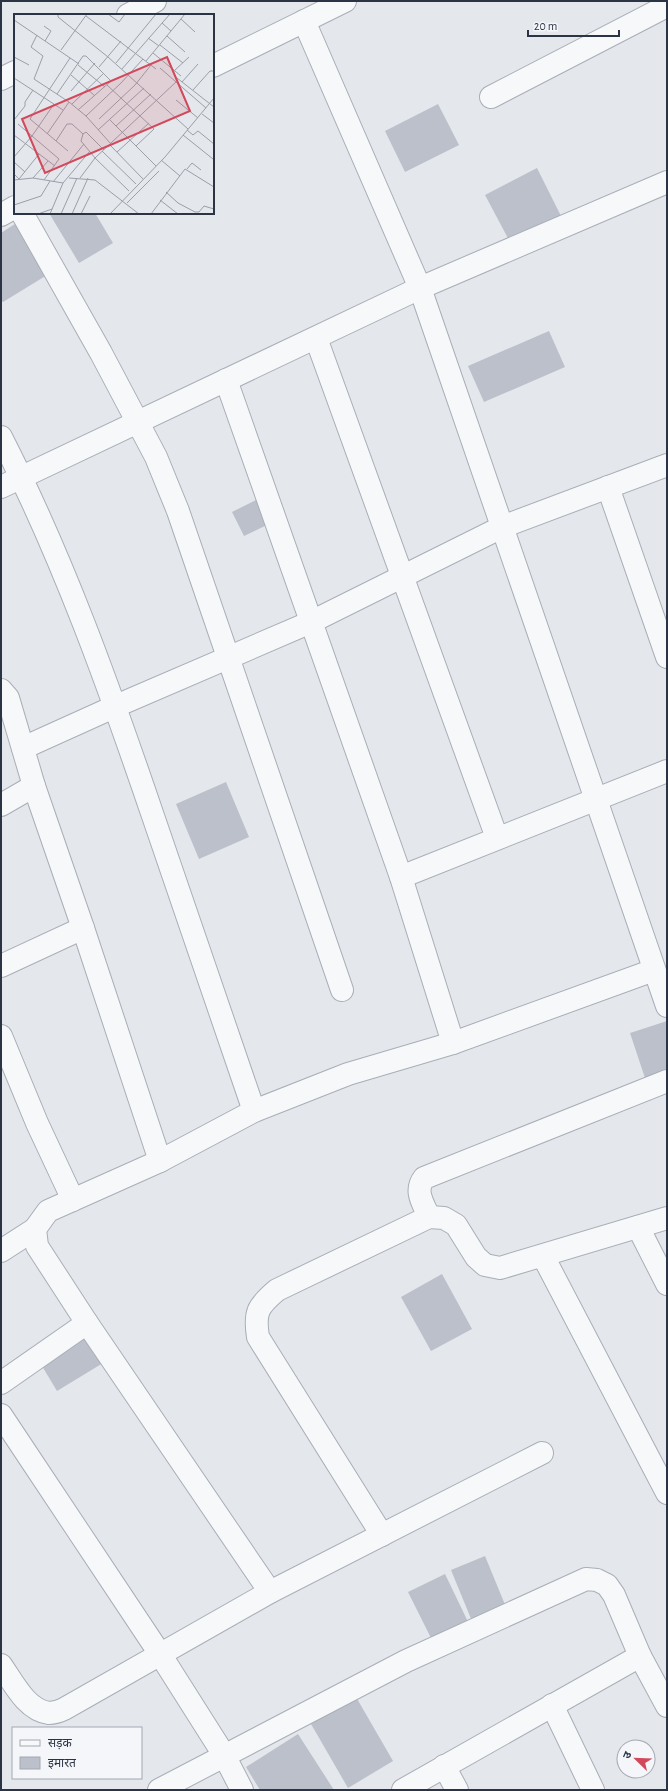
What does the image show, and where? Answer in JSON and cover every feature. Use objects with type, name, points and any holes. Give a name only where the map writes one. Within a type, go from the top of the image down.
[{"type":"street","points":[[130,14],[155,1]]},
{"type":"street","points":[[214,66],[346,1]]},
{"type":"street","points":[[491,98],[667,6]]},
{"type":"street","points":[[1,1251],[35,1230],[48,1211],[160,1161],[254,1111],[348,1074],[453,1043],[662,988],[420,288],[304,21]]},
{"type":"street","points":[[1,79],[14,72]]},
{"type":"street","points":[[1,487],[420,288],[667,182]]},
{"type":"street","points":[[1,215],[14,208]]},
{"type":"street","points":[[23,214],[101,353],[156,457],[178,511],[229,657],[342,990]]},
{"type":"street","points":[[316,338],[497,838]]},
{"type":"street","points":[[226,380],[401,877],[453,1043]]},
{"type":"street","points":[[1,437],[22,477],[72,593],[116,706],[254,1111]]},
{"type":"street","points":[[23,748],[116,706],[311,622],[502,527],[667,465]]},
{"type":"street","points":[[608,487],[667,657]]},
{"type":"street","points":[[1,690],[8,698],[34,786],[84,928],[160,1161]]},
{"type":"street","points":[[401,877],[667,771]]},
{"type":"street","points":[[1,805],[34,786]]},
{"type":"street","points":[[1,966],[84,928]]},
{"type":"street","points":[[1,1036],[37,1123],[73,1200]]},
{"type":"street","points":[[428,1218],[418,1192],[419,1184],[424,1178],[667,1080]]},
{"type":"street","points":[[382,1535],[258,1337],[255,1319],[263,1301],[277,1290],[428,1218],[444,1218],[456,1225],[476,1257],[485,1265],[500,1268],[667,1218]]},
{"type":"street","points":[[638,1227],[667,1284]]},
{"type":"street","points":[[35,1230],[37,1246],[87,1323],[270,1592]]},
{"type":"street","points":[[542,1256],[667,1493]]},
{"type":"street","points":[[1,1383],[87,1323]]},
{"type":"street","points":[[1,1415],[160,1654],[224,1755],[242,1790]]},
{"type":"street","points":[[1,1665],[23,1695],[34,1707],[50,1713],[64,1710],[270,1592],[542,1453]]},
{"type":"street","points":[[159,1790],[406,1661],[586,1579],[597,1580],[607,1586],[614,1595],[640,1656],[667,1706]]},
{"type":"street","points":[[403,1790],[640,1656]]},
{"type":"street","points":[[552,1705],[593,1790]]},
{"type":"street","points":[[444,1766],[457,1790]]},
{"type":"building","points":[[438,104],[459,145],[405,172],[385,131]]},
{"type":"building","points":[[537,168],[562,218],[511,244],[485,195]]},
{"type":"building","points":[[50,214],[96,214],[113,243],[79,263]]},
{"type":"building","points":[[21,220],[52,272],[3,302],[1,300],[1,233]]},
{"type":"building","points":[[549,331],[565,367],[484,402],[468,366]]},
{"type":"building","points":[[260,498],[271,523],[244,536],[232,512]]},
{"type":"building","points":[[226,782],[249,837],[199,859],[176,804]]},
{"type":"building","points":[[667,1021],[667,1074],[646,1081],[630,1033]]},
{"type":"building","points":[[442,1274],[472,1329],[431,1351],[401,1297]]},
{"type":"building","points":[[84,1332],[103,1363],[57,1391],[39,1361]]},
{"type":"building","points":[[485,1556],[508,1612],[474,1626],[451,1570]]},
{"type":"building","points":[[445,1574],[470,1626],[434,1644],[408,1592]]},
{"type":"building","points":[[356,1697],[393,1761],[348,1788],[311,1724]]},
{"type":"building","points":[[298,1734],[334,1790],[260,1790],[246,1767]]}]
